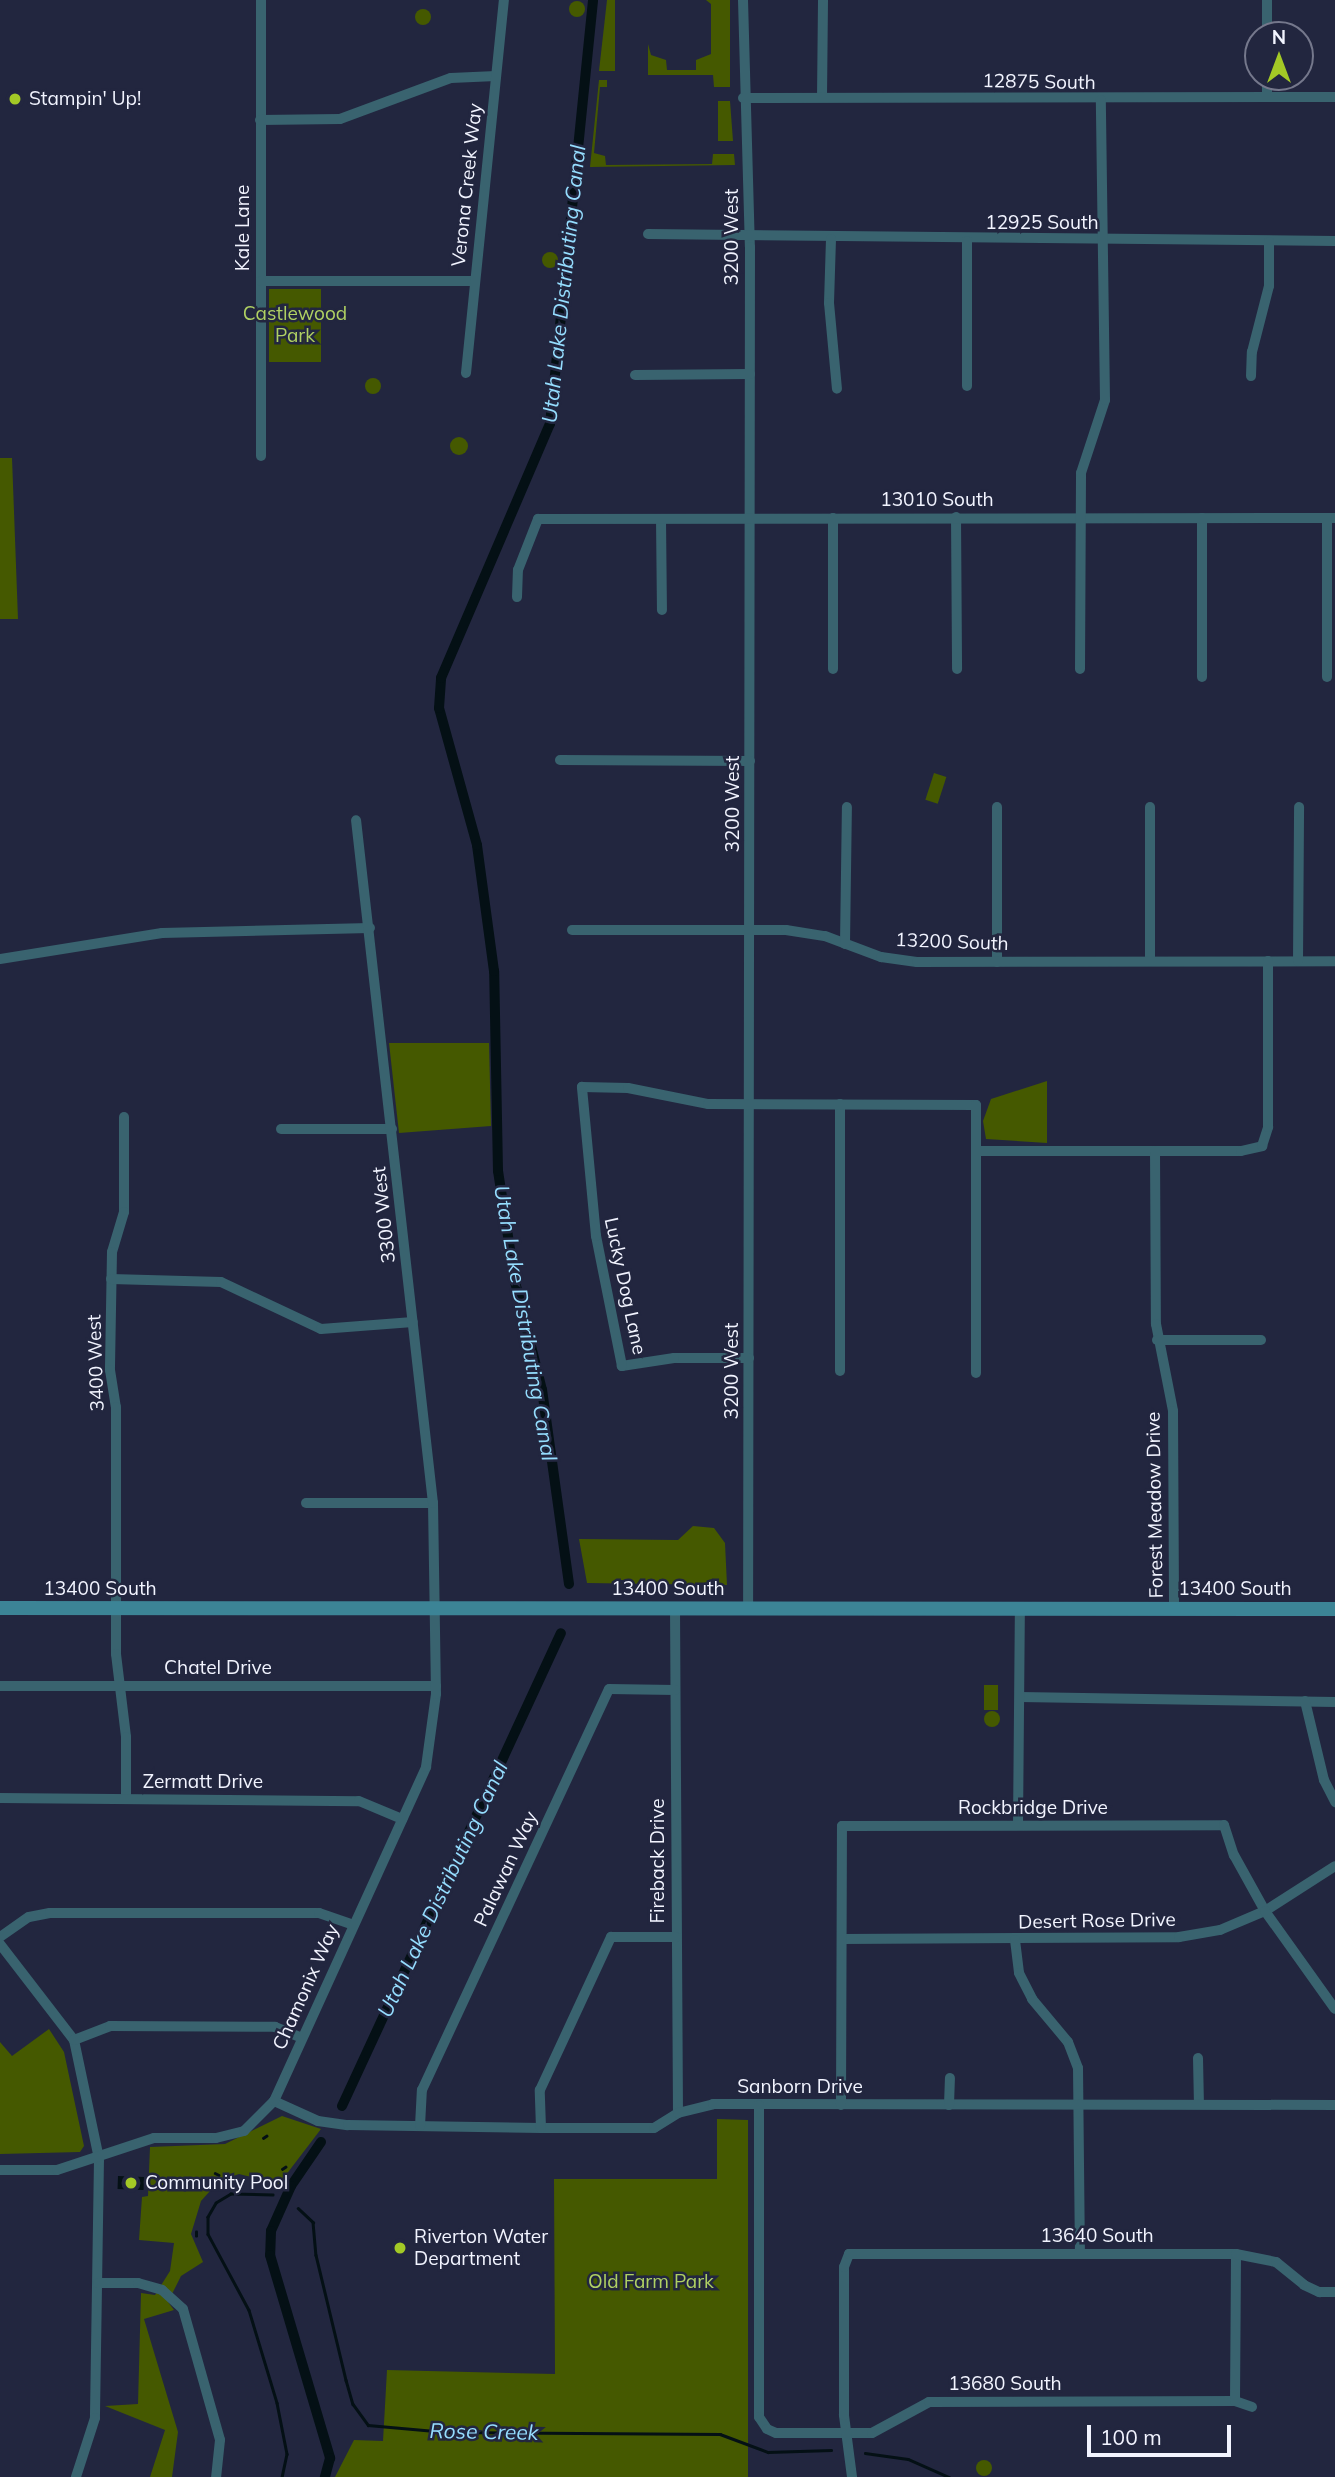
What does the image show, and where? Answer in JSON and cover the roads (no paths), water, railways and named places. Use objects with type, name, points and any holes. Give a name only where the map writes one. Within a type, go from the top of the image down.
[{"type":"main road","name":"13400 South","points":[[0,1608],[1335,1609]]},
{"type":"street","name":"Kale Lane","points":[[261,0],[261,456]]},
{"type":"street","name":"Verona Creek Way","points":[[466,373],[503,0]]},
{"type":"street","name":"3200 West","points":[[743,0],[743,98],[750,233],[748,1608]]},
{"type":"street","points":[[822,97],[823,0]]},
{"type":"street","points":[[1267,0],[1267,21]]},
{"type":"street","points":[[260,120],[340,119],[451,78],[496,76]]},
{"type":"street","points":[[1267,91],[1267,97]]},
{"type":"street","name":"12875 South","points":[[743,98],[1101,100],[1335,97]]},
{"type":"street","points":[[1080,669],[1081,473],[1105,400],[1101,100]]},
{"type":"street","name":"12925 South","points":[[648,234],[750,233],[831,239],[967,241],[1335,241]]},
{"type":"street","points":[[831,239],[829,303],[837,389]]},
{"type":"street","points":[[967,241],[967,386]]},
{"type":"street","points":[[1251,376],[1252,352],[1269,286],[1269,242]]},
{"type":"street","points":[[261,281],[475,281]]},
{"type":"street","points":[[635,375],[750,374]]},
{"type":"street","points":[[833,517],[833,669]]},
{"type":"street","points":[[956,517],[957,669]]},
{"type":"street","points":[[1202,518],[1202,677]]},
{"type":"street","points":[[1327,677],[1331,518]]},
{"type":"street","name":"13010 South","points":[[517,597],[518,570],[538,519],[1331,518]]},
{"type":"street","points":[[661,519],[662,610]]},
{"type":"street","points":[[560,760],[750,761]]},
{"type":"street","points":[[845,944],[847,807]]},
{"type":"street","points":[[997,807],[997,962]]},
{"type":"street","points":[[1150,807],[1150,961]]},
{"type":"street","points":[[1298,807],[1298,961]]},
{"type":"street","name":"3300 West","points":[[356,820],[433,1503],[435,1607]]},
{"type":"street","points":[[0,959],[162,933],[370,928]]},
{"type":"street","name":"13200 South","points":[[572,930],[805,932],[901,960],[1335,961]]},
{"type":"street","points":[[976,1151],[1241,1151],[1262,1146],[1268,1127],[1268,961]]},
{"type":"street","name":"Lucky Dog Lane","points":[[749,1358],[674,1358],[622,1366],[596,1236],[582,1087],[628,1088],[699,1104],[750,1104]]},
{"type":"street","points":[[750,1104],[976,1105],[976,1373]]},
{"type":"street","points":[[839,1104],[840,1371]]},
{"type":"street","name":"3400 West","points":[[124,1117],[124,1212],[112,1252],[111,1279],[115,1608],[122,1685],[127,1799]]},
{"type":"street","points":[[281,1129],[392,1129]]},
{"type":"street","name":"Forest Meadow Drive","points":[[1155,1151],[1157,1340],[1173,1411],[1174,1608]]},
{"type":"street","points":[[111,1279],[220,1282],[321,1329],[413,1322]]},
{"type":"street","points":[[1157,1340],[1261,1340]]},
{"type":"street","points":[[306,1503],[433,1503]]},
{"type":"street","name":"Chamonix Way","points":[[0,2170],[57,2170],[99,2159],[154,2138],[216,2138],[244,2131],[274,2101],[426,1767],[436,1686],[435,1607]]},
{"type":"street","name":"Fireback Drive","points":[[675,1608],[678,2113]]},
{"type":"street","points":[[1017,1825],[1020,1608]]},
{"type":"street","name":"Chatel Drive","points":[[0,1686],[436,1686]]},
{"type":"street","name":"Palawan Way","points":[[420,2126],[422,2090],[609,1689],[675,1690]]},
{"type":"street","points":[[1020,1697],[1335,1702]]},
{"type":"street","points":[[1305,1701],[1324,1780],[1335,1802]]},
{"type":"street","name":"Zermatt Drive","points":[[0,1798],[359,1801],[402,1819]]},
{"type":"street","name":"Rockbridge Drive","points":[[842,1939],[842,1826],[1224,1825],[1234,1855],[1265,1912]]},
{"type":"street","name":"Desert Rose Drive","points":[[842,1939],[1179,1937],[1220,1930],[1265,1912],[1335,1866]]},
{"type":"street","points":[[1265,1912],[1335,2009]]},
{"type":"street","points":[[0,1937],[29,1917],[50,1913],[318,1913],[353,1925]]},
{"type":"street","points":[[541,2128],[540,2090],[611,1937],[676,1937]]},
{"type":"street","points":[[841,2105],[842,1939]]},
{"type":"street","points":[[1015,1940],[1019,1973],[1032,1999],[1068,2042],[1078,2068],[1080,2253]]},
{"type":"street","points":[[0,1944],[74,2040],[99,2159],[95,2418],[76,2477]]},
{"type":"street","points":[[74,2040],[110,2026],[275,2027],[302,2038]]},
{"type":"street","points":[[1198,2058],[1199,2104]]},
{"type":"street","points":[[949,2105],[950,2078]]},
{"type":"street","name":"Sanborn Drive","points":[[274,2101],[318,2121],[541,2128],[654,2127],[678,2113],[713,2104],[1335,2105]]},
{"type":"street","name":"13680 South","points":[[759,2105],[759,2417],[767,2429],[776,2433],[846,2434],[888,2427],[929,2402],[1235,2401],[1252,2407]]},
{"type":"street","name":"13640 South","points":[[846,2434],[844,2267],[849,2253],[1236,2254],[1276,2262],[1304,2285],[1319,2292],[1335,2292]]},
{"type":"street","points":[[1235,2401],[1236,2254]]},
{"type":"street","points":[[98,2283],[138,2283],[162,2290],[183,2309],[220,2440],[216,2477]]},
{"type":"street","points":[[846,2434],[852,2477]]},
{"type":"waterway","name":"Utah Lake Distributing Canal","points":[[569,1584],[542,1390],[515,1282],[498,1171],[494,971],[477,845],[439,708],[441,678],[550,424],[593,0]]},
{"type":"waterway","name":"Utah Lake Distributing Canal","points":[[342,2106],[561,1633]]},
{"type":"waterway","name":"Utah Lake Distributing Canal","points":[[321,2142],[291,2186],[271,2231],[270,2255],[330,2458],[325,2477]]},
{"type":"waterway","points":[[215,2173],[219,2175]]},
{"type":"waterway","name":"Rose Creek","points":[[273,2195],[231,2194],[216,2203],[208,2217],[208,2234],[249,2310],[277,2403],[287,2454],[282,2477]]},
{"type":"waterway","name":"Rose Creek","points":[[298,2208],[313,2222],[316,2255],[346,2380],[353,2404],[368,2425],[446,2432],[720,2434],[768,2452],[831,2450]]},
{"type":"waterway","name":"Rose Creek","points":[[865,2453],[908,2459],[949,2477]]},
{"type":"place","name":"Stampin' Up!","points":[[15,99]]},
{"type":"place","name":"Community Pool","points":[[131,2183]]},
{"type":"place","name":"Riverton Water Department","points":[[400,2248]]},
{"type":"park label","name":"Castlewood Park","points":[[295,325]]},
{"type":"park label","name":"Old Farm Park","points":[[651,2282]]}]
